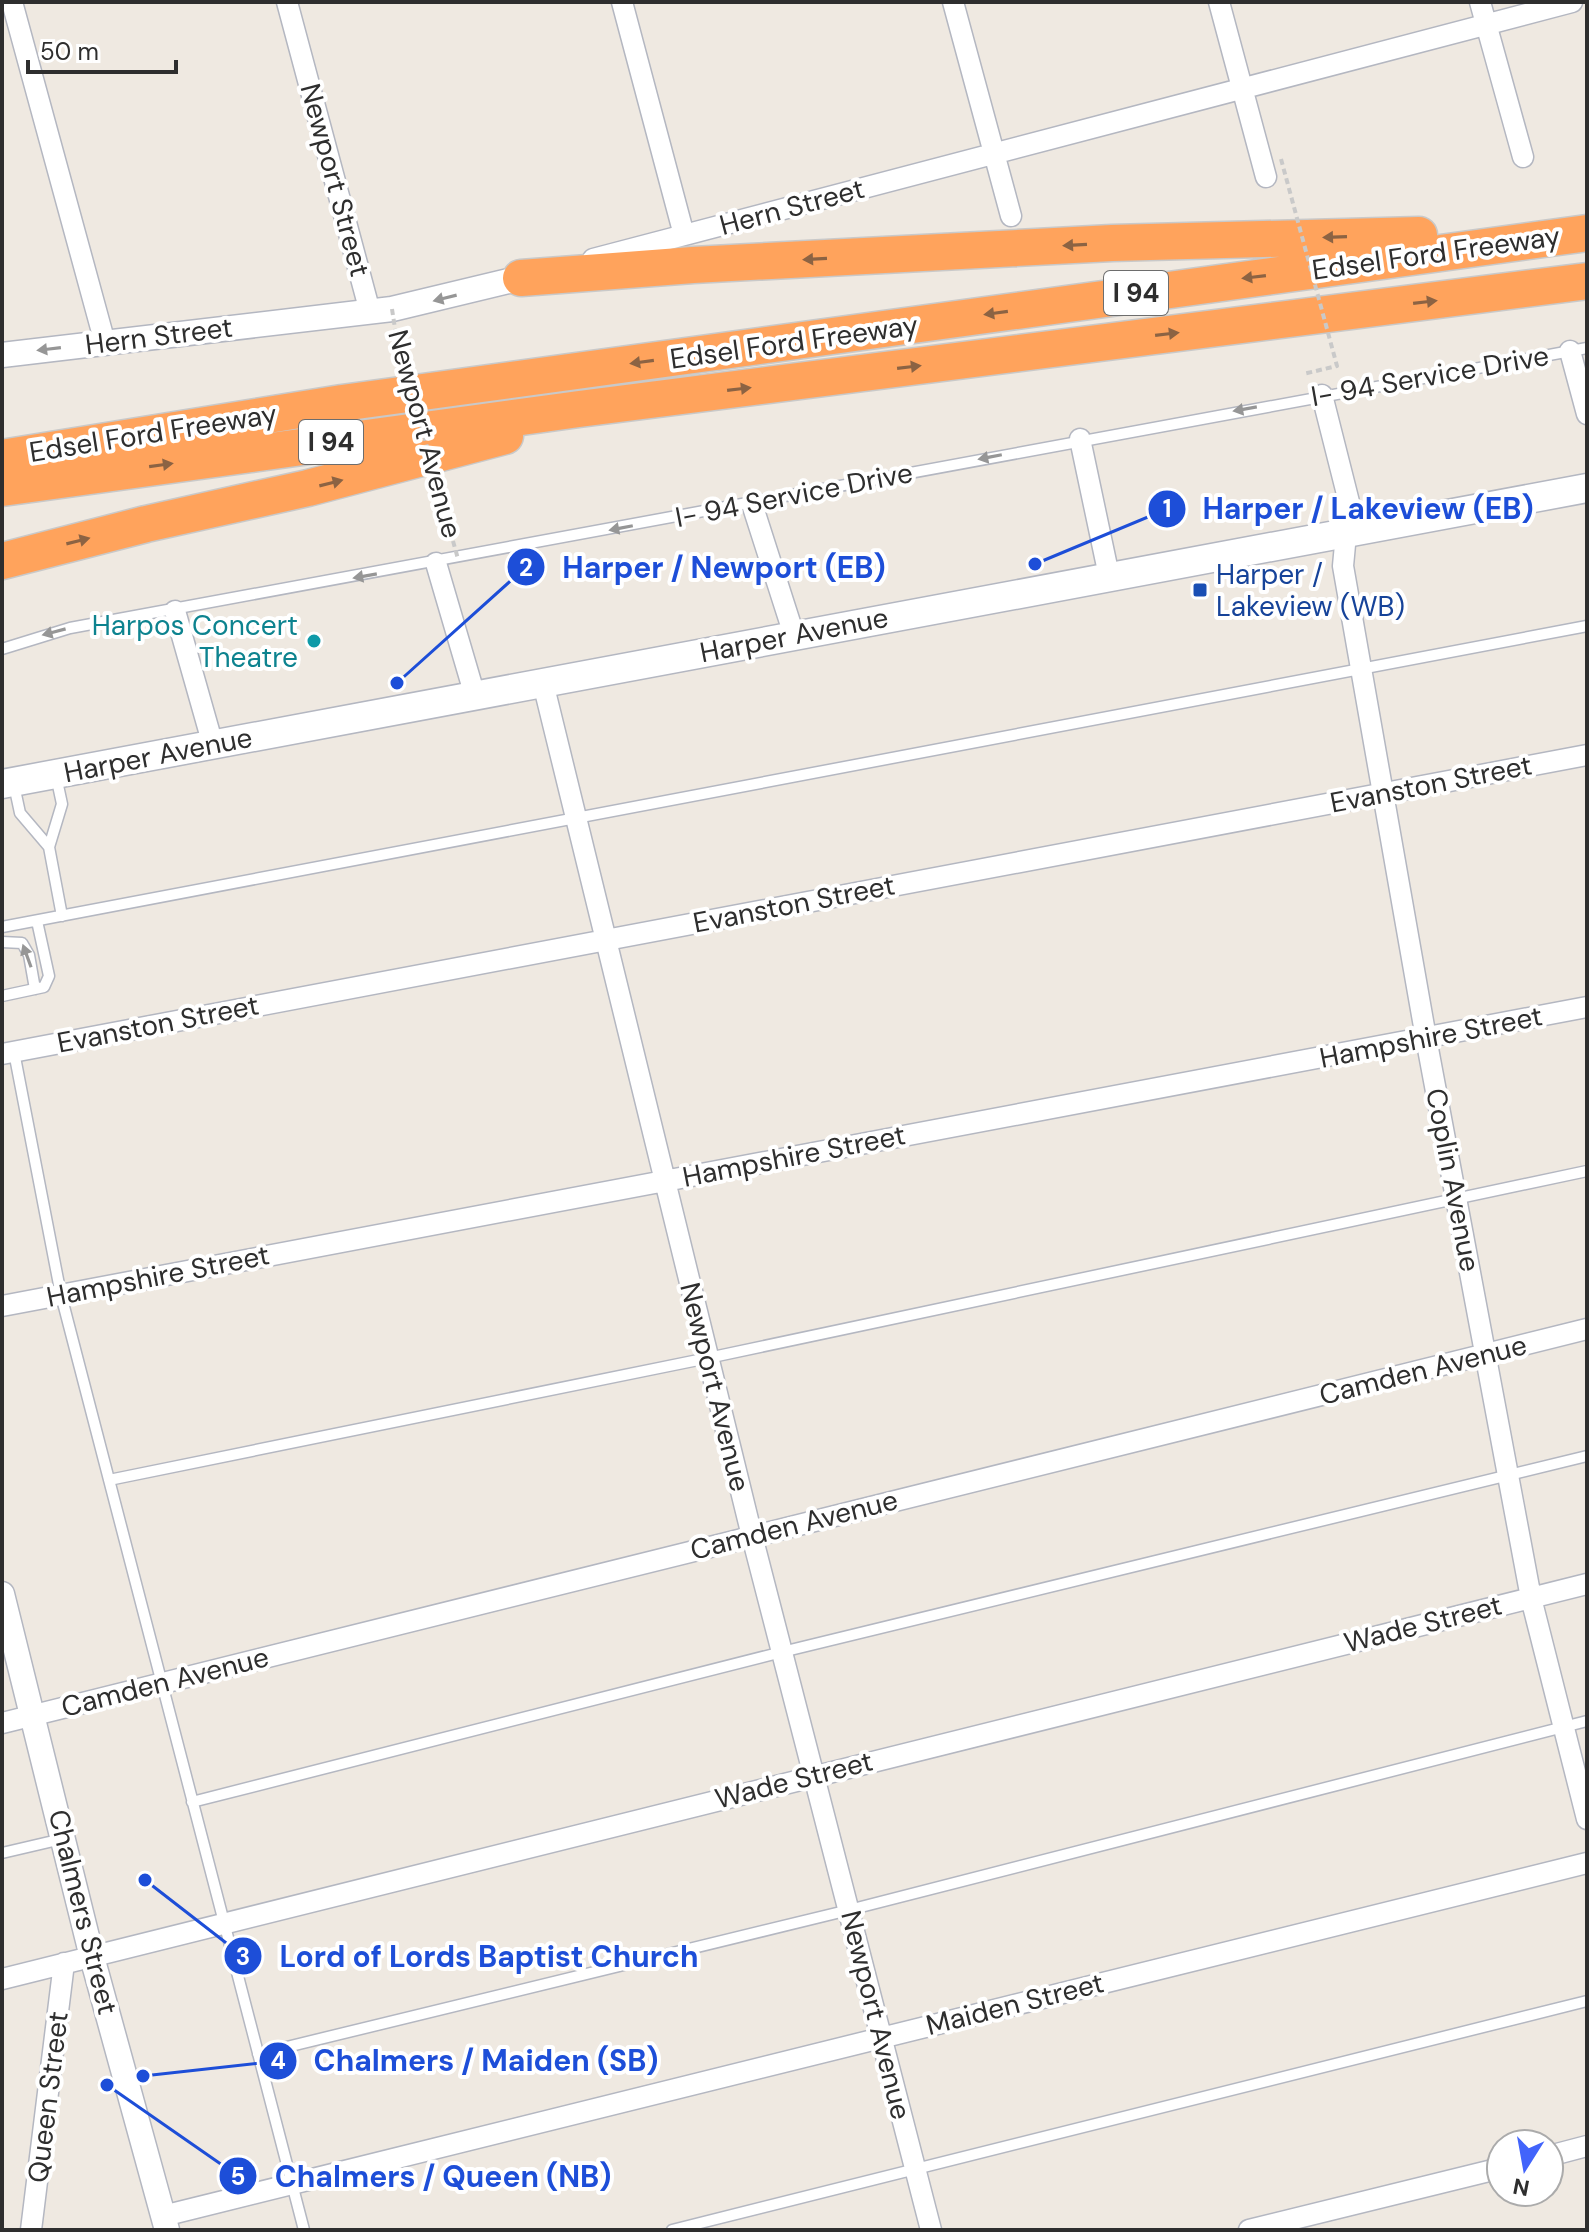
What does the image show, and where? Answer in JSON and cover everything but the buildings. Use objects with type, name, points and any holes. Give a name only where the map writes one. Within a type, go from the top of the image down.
[{"type":"highway","points":[[521,278],[693,265],[1112,243],[1395,235],[1570,234]]},
{"type":"highway","name":"Edsel Ford Freeway","points":[[2,458],[342,403],[1570,234]]},
{"type":"highway","name":"Edsel Ford Freeway","points":[[2,488],[579,409],[1587,281]]},
{"type":"highway","points":[[2,561],[476,446],[579,409]]},
{"type":"main road","name":"Harper Avenue","points":[[8,783],[1587,488]]},
{"type":"street","points":[[12,2],[105,343]]},
{"type":"street","name":"Newport Street","points":[[287,2],[381,311]]},
{"type":"street","points":[[622,2],[684,235]]},
{"type":"street","points":[[953,2],[1011,216]]},
{"type":"street","points":[[1219,2],[1266,177]]},
{"type":"street","points":[[1480,2],[1523,157]]},
{"type":"street","name":"Hern Street","points":[[2,355],[381,311],[521,278],[1572,2]]},
{"type":"street","points":[[1579,350],[1587,414]]},
{"type":"street","name":"Coplin Avenue","points":[[1322,395],[1349,502],[1343,566],[1426,1038],[1531,1598],[1587,1819]]},
{"type":"street","points":[[1080,439],[1109,576]]},
{"type":"street","points":[[752,504],[794,635]]},
{"type":"street","name":"Newport Avenue","points":[[436,563],[475,696]]},
{"type":"street","points":[[175,611],[213,745]]},
{"type":"street","name":"Newport Avenue","points":[[543,683],[752,1536],[931,2230]]},
{"type":"street","name":"Evanston Street","points":[[8,1053],[1587,755]]},
{"type":"street","name":"Hampshire Street","points":[[2,1306],[1587,1007]]},
{"type":"street","name":"Camden Avenue","points":[[2,1723],[1587,1329]]},
{"type":"street","name":"Wade Street","points":[[2,1979],[1587,1584]]},
{"type":"street","name":"Chalmers Street","points":[[3,1602],[92,1957],[165,2223]]},
{"type":"street","name":"Maiden Street","points":[[165,2223],[292,2184],[1587,1863]]},
{"type":"street","name":"Queen Street","points":[[31,2230],[64,1963]]},
{"type":"street","points":[[1565,2152],[1587,2146]]},
{"type":"street","points":[[1249,2230],[1485,2172]]},
{"type":"lane","name":"I- 94 Service Drive","points":[[2,649],[70,628],[752,504],[1080,439],[1579,350]]},
{"type":"lane","points":[[2,927],[457,844],[575,817],[1587,626]]},
{"type":"lane","points":[[56,774],[62,804],[49,847],[62,916]]},
{"type":"lane","points":[[8,783],[20,813],[49,847]]},
{"type":"lane","points":[[2,996],[44,987],[49,976],[37,921]]},
{"type":"lane","points":[[2,942],[22,943],[29,955],[35,989]]},
{"type":"lane","points":[[8,1053],[61,1295],[304,2230]]},
{"type":"lane","points":[[109,1480],[708,1358],[1587,1171]]},
{"type":"lane","points":[[192,1802],[782,1652],[1587,1456]]},
{"type":"lane","points":[[258,2054],[849,1910],[1587,1721]]},
{"type":"lane","points":[[2,1853],[64,1838]]},
{"type":"lane","points":[[672,2230],[1587,2001]]},
{"type":"path","points":[[1281,159],[1337,366],[1303,374]]},
{"type":"path","name":"Newport Avenue","points":[[381,311],[396,335],[458,559]]},
{"type":"place","name":"Harper / Lakeview (EB)","points":[[1035,564]]},
{"type":"place","name":"Harper / Lakeview (WB)","points":[[1200,590]]},
{"type":"place","name":"Harpos Concert Theatre","points":[[314,641]]},
{"type":"place","name":"Harper / Newport (EB)","points":[[397,683]]},
{"type":"place","name":"Lord of Lords Baptist Church","points":[[145,1880]]},
{"type":"place","name":"Chalmers / Maiden (SB)","points":[[143,2076]]},
{"type":"place","name":"Chalmers / Queen (NB)","points":[[107,2085]]}]
